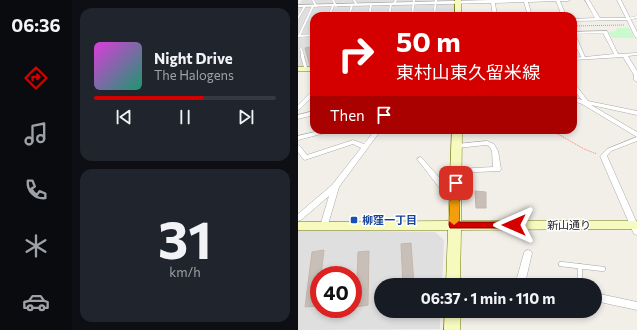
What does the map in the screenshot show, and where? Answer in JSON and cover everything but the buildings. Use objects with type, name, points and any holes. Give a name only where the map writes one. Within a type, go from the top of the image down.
[{"type":"main road","points":[[458,1],[458,12]]},
{"type":"main road","points":[[453,278],[457,146],[455,134]]},
{"type":"main road","name":"新山通り","points":[[298,226],[454,225],[636,227]]},
{"type":"main road","points":[[452,330],[453,318]]},
{"type":"street","points":[[300,0],[298,5],[305,6],[377,5],[414,2],[568,0]]},
{"type":"street","points":[[525,0],[529,12]]},
{"type":"street","points":[[557,0],[562,12]]},
{"type":"street","points":[[587,0],[598,19]]},
{"type":"street","points":[[619,0],[628,19],[634,26],[637,37]]},
{"type":"street","points":[[493,1],[494,12]]},
{"type":"street","points":[[577,20],[628,19]]},
{"type":"street","points":[[577,34],[605,32],[617,56]]},
{"type":"street","points":[[577,43],[584,59]]},
{"type":"street","points":[[577,59],[637,54]]},
{"type":"street","points":[[625,56],[637,75],[637,80]]},
{"type":"street","points":[[577,91],[585,103],[637,135]]},
{"type":"street","points":[[298,108],[310,96]]},
{"type":"street","points":[[577,100],[637,113]]},
{"type":"street","points":[[298,117],[310,114]]},
{"type":"street","points":[[298,138],[314,134]]},
{"type":"street","points":[[298,218],[335,187],[375,134]]},
{"type":"street","points":[[636,227],[603,156],[609,150],[637,139]]},
{"type":"street","points":[[298,148],[305,158],[353,142],[365,147]]},
{"type":"street","points":[[456,171],[497,169],[496,150],[492,145],[487,143],[457,146]]},
{"type":"street","points":[[420,160],[448,193],[455,195]]},
{"type":"street","points":[[324,226],[335,187]]},
{"type":"street","points":[[522,278],[528,253]]},
{"type":"street","points":[[602,298],[637,306]]},
{"type":"lane","points":[[312,12],[315,6],[313,0]]},
{"type":"lane","points":[[331,12],[335,6],[333,0]]},
{"type":"lane","points":[[354,0],[357,5]]},
{"type":"lane","points":[[373,0],[377,5]]},
{"type":"lane","points":[[413,12],[414,2]]},
{"type":"lane","points":[[435,12],[436,2]]},
{"type":"lane","points":[[350,12],[352,5]]},
{"type":"lane","points":[[370,12],[371,5]]},
{"type":"lane","points":[[298,18],[305,6]]},
{"type":"lane","points":[[299,36],[310,15]]},
{"type":"lane","points":[[628,19],[637,17]]},
{"type":"lane","points":[[299,36],[310,35]]},
{"type":"lane","points":[[301,49],[303,69]]},
{"type":"lane","points":[[561,264],[603,269]]},
{"type":"lane","points":[[580,266],[580,278]]},
{"type":"path","points":[[577,26],[634,26]]},
{"type":"path","points":[[558,134],[584,150],[603,156]]},
{"type":"shaded area","points":[[302,0],[458,0],[458,12],[310,12],[310,69],[298,69],[298,7]]},
{"type":"shaded area","points":[[298,230],[435,232],[444,240],[442,278],[374,278],[374,318],[440,318],[440,329],[298,330]]},
{"type":"green space","points":[[617,28],[629,28],[634,38],[612,38],[609,32],[616,31]]},
{"type":"slow traffic","points":[[454,221],[455,201]]},
{"type":"place","name":"柳窪一丁目","points":[[354,220]]},
{"type":"route","points":[[456,183],[454,225],[514,225]]}]
